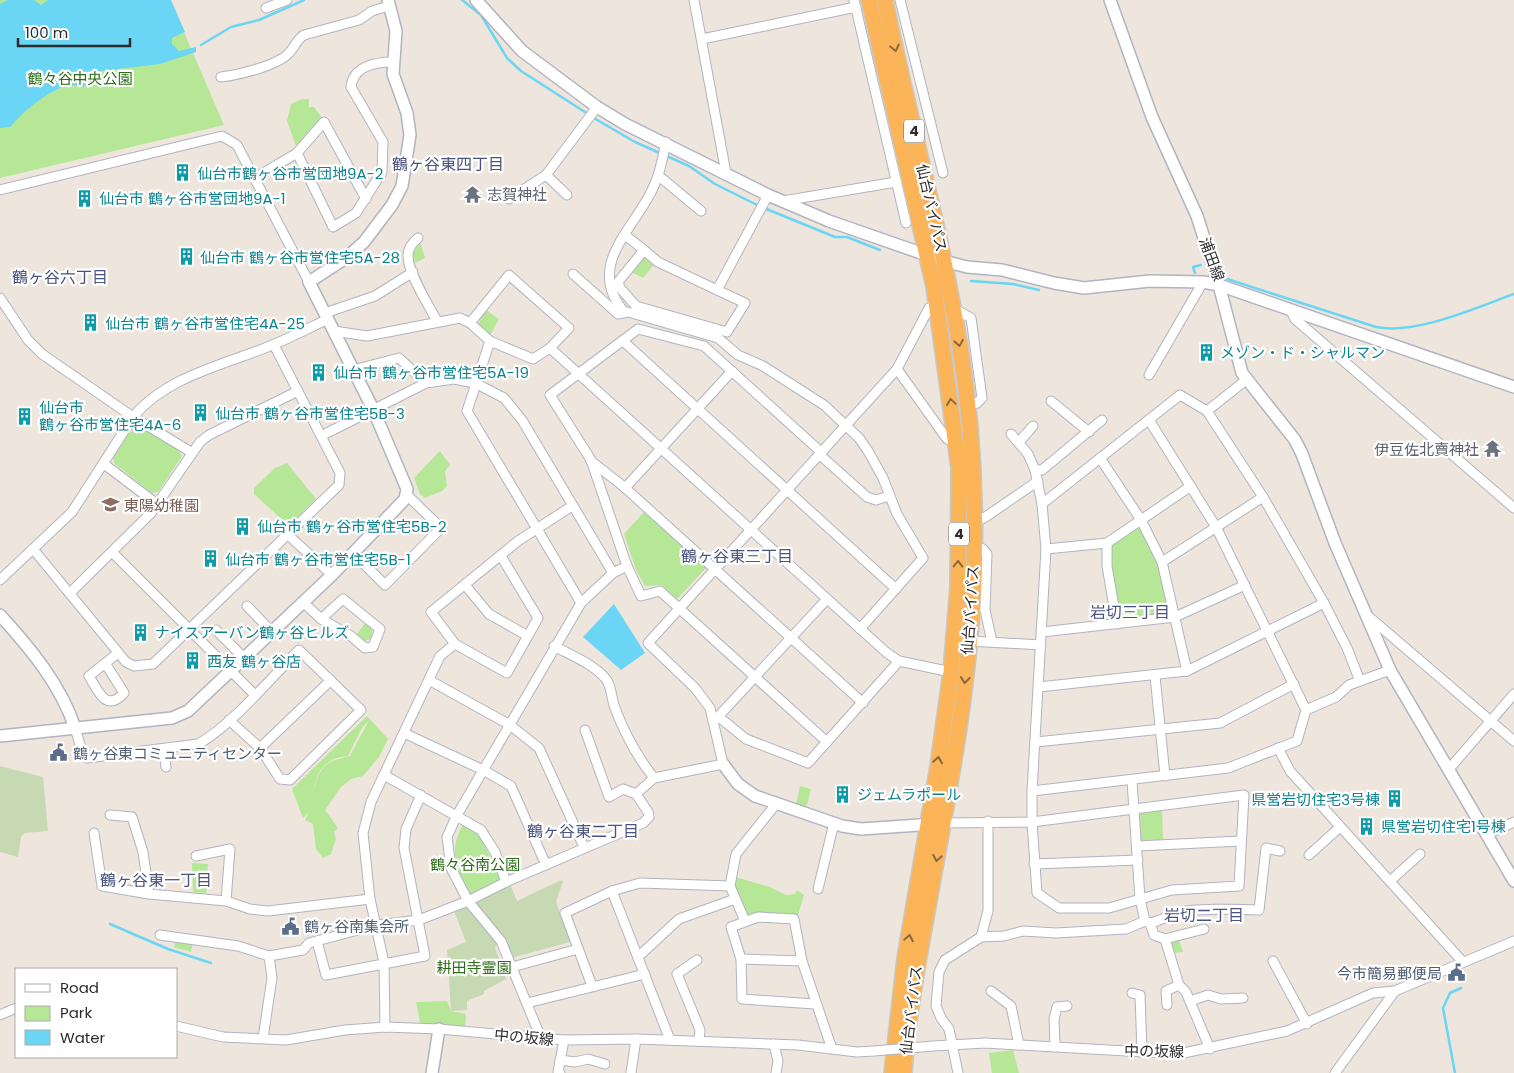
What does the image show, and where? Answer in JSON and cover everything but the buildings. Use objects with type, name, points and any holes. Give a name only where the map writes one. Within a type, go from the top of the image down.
[{"type":"highway","name":"仙台バイパス","points":[[885,0],[944,261],[959,468],[958,587],[951,672],[905,958],[892,1073]]},
{"type":"highway","name":"仙台バイパス","points":[[860,2],[928,256],[946,307],[967,404],[973,475],[974,545],[969,641],[962,708],[913,984],[904,1073]]},
{"type":"street","points":[[266,8],[287,0]]},
{"type":"street","points":[[694,0],[726,173]]},
{"type":"street","points":[[900,0],[942,173]]},
{"type":"street","name":"浦田線","points":[[1110,0],[1157,131],[1197,216],[1219,285],[1514,388]]},
{"type":"street","points":[[482,2],[522,51],[593,112],[625,124],[664,151],[726,173],[764,203],[896,182]]},
{"type":"street","points":[[702,39],[860,2]]},
{"type":"street","points":[[221,77],[243,75],[288,54],[297,40],[304,35],[359,20],[389,3],[396,31],[393,74],[407,113],[410,135],[402,186],[392,205],[364,242],[309,282]]},
{"type":"street","points":[[873,54],[896,182],[906,223]]},
{"type":"street","points":[[297,153],[333,227],[356,213],[382,172],[383,142],[351,87],[352,77],[360,69],[384,62],[393,62]]},
{"type":"street","points":[[509,200],[546,175],[593,112]]},
{"type":"street","points":[[255,178],[297,153],[324,122],[366,199]]},
{"type":"street","points":[[0,190],[222,136],[237,145],[373,409],[408,490],[407,495],[332,574],[188,711],[180,716],[0,736]]},
{"type":"street","points":[[624,312],[610,290],[608,269],[659,176],[664,151]]},
{"type":"street","points":[[546,175],[567,195]]},
{"type":"street","points":[[659,176],[691,198],[700,211]]},
{"type":"street","points":[[782,201],[829,221],[928,256],[967,267],[1002,270],[1084,288],[1150,281],[1203,282],[1219,285],[1236,357],[1246,380],[1295,440],[1364,612],[1390,670],[1514,881]]},
{"type":"street","points":[[717,290],[764,203]]},
{"type":"street","points":[[625,235],[644,250],[658,262],[745,303],[727,332],[636,306],[624,295],[618,282],[644,250]]},
{"type":"street","points":[[418,238],[412,243],[408,256],[413,272],[437,321]]},
{"type":"street","points":[[0,580],[72,512],[143,404],[167,387],[274,345],[326,316],[375,296],[413,272]]},
{"type":"street","points":[[573,274],[618,314],[624,312],[718,338],[738,355],[763,366],[824,405],[846,425],[868,450],[884,478],[889,496],[923,558],[860,628]]},
{"type":"street","points":[[334,331],[367,336],[454,318],[470,323],[490,341],[533,359],[550,348],[569,328],[509,275],[470,323]]},
{"type":"street","points":[[1150,375],[1203,282]]},
{"type":"street","points":[[0,298],[28,340],[42,354],[133,417],[191,452]]},
{"type":"street","points":[[946,307],[929,308],[897,370],[786,489],[648,642],[695,688],[710,708],[716,719],[723,764],[738,784],[755,796],[834,823],[861,829],[988,821],[1032,822],[1244,795],[1239,886],[1172,890],[1109,908],[1059,908],[1037,893],[1034,864],[1032,822],[1032,791],[1046,549],[1042,504],[1035,470],[1028,454],[1010,434]]},
{"type":"street","points":[[1290,309],[1296,319],[1514,508]]},
{"type":"street","points":[[0,316],[8,311]]},
{"type":"street","points":[[827,742],[660,591],[641,596],[627,566],[591,460],[550,394],[638,329],[704,346],[867,497],[876,500],[889,496]]},
{"type":"street","points":[[490,341],[467,411],[580,603]]},
{"type":"street","points":[[623,341],[896,589]]},
{"type":"street","points":[[33,549],[126,662],[134,666],[153,664],[339,485],[340,473],[274,345]]},
{"type":"street","points":[[550,348],[750,530],[900,661],[951,672]]},
{"type":"street","points":[[353,370],[399,358],[426,383]]},
{"type":"street","points":[[897,370],[947,439],[956,441]]},
{"type":"street","points":[[625,488],[732,371]]},
{"type":"street","points":[[321,436],[426,383],[454,379],[475,383],[504,398],[522,420],[613,573]]},
{"type":"street","points":[[1207,411],[1246,380]]},
{"type":"street","points":[[70,593],[112,552],[156,504],[191,452],[208,435],[298,392]]},
{"type":"street","points":[[1042,504],[1180,395],[1207,411],[1262,497],[1348,648],[1360,681]]},
{"type":"street","points":[[1053,406],[1089,432]]},
{"type":"street","points":[[1035,470],[1042,470],[1102,420]]},
{"type":"street","points":[[1032,791],[1132,781],[1228,768],[1296,741],[1306,710],[1216,527],[1149,420]]},
{"type":"street","points":[[1019,442],[1033,426]]},
{"type":"street","points":[[1100,458],[1141,520],[1162,562],[1187,671]]},
{"type":"street","points":[[591,460],[625,488],[863,703]]},
{"type":"street","points":[[104,464],[156,504]]},
{"type":"street","points":[[973,520],[984,518],[1038,481]]},
{"type":"street","points":[[1046,549],[1107,543],[1191,486]]},
{"type":"street","points":[[353,552],[385,585],[441,528],[407,495]]},
{"type":"street","points":[[1162,562],[1262,497]]},
{"type":"street","points":[[500,556],[538,618],[507,673],[455,644],[431,612],[465,585],[500,556],[535,528],[572,506]]},
{"type":"street","points":[[288,535],[332,574]]},
{"type":"street","points":[[1107,543],[1107,566],[1117,624]]},
{"type":"street","points":[[974,545],[983,549],[987,554],[985,610],[992,642]]},
{"type":"street","points":[[112,552],[254,694]]},
{"type":"street","points":[[541,1038],[501,941],[468,901],[451,868],[447,837],[457,814],[580,603],[613,573],[627,566]]},
{"type":"street","points":[[465,585],[489,614],[528,636]]},
{"type":"street","points":[[1042,632],[1175,617],[1245,585]]},
{"type":"street","points":[[716,719],[827,598]]},
{"type":"street","points":[[303,602],[321,619],[351,636],[365,648],[373,647],[380,629],[343,599],[321,619]]},
{"type":"street","points":[[1039,687],[1155,676],[1187,671],[1324,603]]},
{"type":"street","points":[[251,606],[272,632]]},
{"type":"street","points":[[1364,612],[1514,740]]},
{"type":"street","points":[[0,615],[24,640],[67,704],[83,754],[88,758],[164,750],[198,744],[211,737],[230,720],[299,650],[362,710],[290,780],[280,779],[260,748],[230,720]]},
{"type":"street","points":[[222,632],[244,658]]},
{"type":"street","points":[[969,641],[1041,644]]},
{"type":"street","points":[[385,1028],[384,963],[370,899],[363,833],[371,802],[440,656],[455,644]]},
{"type":"street","points":[[554,646],[594,669],[605,678],[610,687],[614,707],[643,765],[654,778]]},
{"type":"street","points":[[105,663],[118,653]]},
{"type":"street","points":[[716,719],[746,739],[808,763],[900,661]]},
{"type":"street","points":[[1306,710],[1336,697],[1349,685],[1390,670]]},
{"type":"street","points":[[1155,676],[1165,776]]},
{"type":"street","points":[[260,748],[331,680]]},
{"type":"street","points":[[429,680],[510,725],[539,748],[584,847]]},
{"type":"street","points":[[1036,742],[1220,723],[1294,684]]},
{"type":"street","points":[[1449,769],[1514,694]]},
{"type":"street","points":[[160,935],[238,946],[269,956],[303,950],[309,943],[377,925],[419,920],[468,901],[584,847],[643,823],[648,817],[648,812],[636,794],[624,789],[609,797],[585,730]]},
{"type":"street","points":[[404,733],[484,770],[511,786],[546,865]]},
{"type":"street","points":[[1278,748],[1290,771],[1462,961]]},
{"type":"street","points":[[164,750],[166,767]]},
{"type":"street","points":[[636,794],[654,778],[723,764]]},
{"type":"street","points":[[384,774],[457,814],[481,830],[494,852],[506,882]]},
{"type":"street","points":[[1132,781],[1140,899],[1154,935],[1165,939],[1204,929]]},
{"type":"street","points":[[316,941],[326,975],[426,956],[404,848],[406,829],[421,795]]},
{"type":"street","points":[[745,921],[730,886],[736,854],[776,804]]},
{"type":"street","points":[[110,815],[132,817],[144,852],[149,894]]},
{"type":"street","points":[[981,937],[988,911],[988,821]]},
{"type":"street","points":[[1488,834],[1514,822]]},
{"type":"street","points":[[818,889],[834,823]]},
{"type":"street","points":[[1309,855],[1340,827]]},
{"type":"street","points":[[94,833],[102,886],[149,894],[226,901],[250,909],[268,911],[370,899]]},
{"type":"street","points":[[1137,846],[1241,841]]},
{"type":"street","points":[[958,1073],[949,1029],[941,1018],[936,1006],[939,972],[945,960],[981,937],[1004,936],[1023,931],[1056,933],[1126,929],[1148,922],[1164,920],[1176,913],[1238,909],[1259,910],[1266,848],[1280,851]]},
{"type":"street","points":[[196,856],[230,849],[226,901]]},
{"type":"street","points":[[1390,881],[1420,854]]},
{"type":"street","points":[[1034,864],[1138,860]]},
{"type":"street","points":[[592,986],[565,913],[612,891],[640,883],[730,886]]},
{"type":"street","points":[[612,891],[670,1040]]},
{"type":"street","points":[[638,957],[679,919],[735,899]]},
{"type":"street","points":[[815,1004],[742,999],[741,959],[731,927],[758,917],[794,919],[802,961],[815,1004],[832,1049]]},
{"type":"street","points":[[1165,939],[1179,985],[1186,992],[1210,1049]]},
{"type":"street","points":[[1335,1073],[1395,991],[1462,961],[1514,941]]},
{"type":"street","points":[[512,967],[578,949]]},
{"type":"street","points":[[263,1038],[272,978],[269,956]]},
{"type":"street","points":[[741,959],[802,961]]},
{"type":"street","points":[[697,960],[677,974],[700,1030],[699,1041]]},
{"type":"street","points":[[1273,960],[1306,1024]]},
{"type":"street","points":[[527,1003],[645,974]]},
{"type":"street","points":[[1167,1004],[1166,991],[1179,985]]},
{"type":"street","points":[[991,991],[1011,1006],[1019,1045]]},
{"type":"street","name":"中の坂線","points":[[178,1026],[223,1036],[286,1040],[345,1030],[385,1028],[439,1029],[564,1040],[636,1038],[774,1044],[857,1052],[953,1044],[1019,1045],[1180,1054],[1286,1031],[1373,994],[1395,991]]},
{"type":"street","points":[[1132,993],[1140,995],[1142,1052]]},
{"type":"street","points":[[1190,1001],[1208,995],[1221,999],[1243,998]]},
{"type":"street","points":[[1055,1047],[1054,1020],[1057,1007],[1067,1006]]},
{"type":"street","points":[[0,1015],[15,1008]]},
{"type":"street","points":[[432,1073],[439,1029]]},
{"type":"street","points":[[631,1073],[636,1038]]},
{"type":"street","points":[[560,1073],[558,1072],[564,1040]]},
{"type":"street","points":[[774,1044],[778,1061],[776,1073]]},
{"type":"street","points":[[560,1060],[575,1062],[588,1059],[605,1064]]},
{"type":"green space","name":"鶴々谷中央公園","points":[[0,0],[170,0],[224,125],[0,178]]},
{"type":"green space","points":[[302,99],[309,99],[309,107],[314,107],[322,118],[296,146],[287,121],[291,104]]},
{"type":"green space","points":[[420,241],[425,258],[415,263],[412,251]]},
{"type":"green space","points":[[647,255],[655,263],[643,278],[631,272],[641,257]]},
{"type":"green space","points":[[486,310],[499,319],[489,337],[477,326]]},
{"type":"green space","points":[[137,424],[177,449],[182,456],[158,492],[152,493],[115,464],[113,458],[133,426]]},
{"type":"green space","points":[[440,451],[450,465],[445,471],[447,486],[442,491],[425,498],[420,494],[414,478]]},
{"type":"green space","points":[[287,463],[316,499],[289,526],[254,494],[254,488],[275,468]]},
{"type":"green space","points":[[644,512],[706,568],[677,599],[662,585],[645,586],[636,570],[624,534]]},
{"type":"green space","points":[[1140,526],[1158,560],[1170,609],[1168,615],[1119,620],[1110,564],[1110,546]]},
{"type":"green space","points":[[366,622],[372,629],[372,639],[364,641],[357,634]]},
{"type":"green space","points":[[367,716],[388,739],[379,757],[363,776],[351,779],[341,787],[325,810],[338,828],[334,832],[336,839],[331,854],[323,858],[316,849],[313,824],[305,820],[307,815],[303,818],[292,789]],"holes":[[[369,720],[350,756],[330,762],[319,772],[329,762],[333,760],[348,756],[362,728]]]},
{"type":"green space","points":[[0,766],[43,777],[48,831],[25,833],[21,837],[18,857],[0,852]]},
{"type":"green space","points":[[800,786],[811,789],[807,805],[796,804]]},
{"type":"green space","points":[[1162,810],[1163,840],[1141,840],[1140,812]]},
{"type":"green space","name":"鶴々谷南公園","points":[[463,824],[479,834],[501,880],[472,896],[458,869],[455,853],[458,835]]},
{"type":"green space","points":[[192,863],[208,864],[206,893],[193,892]]},
{"type":"green space","points":[[735,877],[770,887],[786,895],[795,894],[797,890],[804,895],[798,915],[747,915],[734,882]]},
{"type":"green space","points":[[561,880],[563,882],[556,901],[570,942],[511,958],[475,903],[476,899],[510,884],[517,901]]},
{"type":"green space","name":"耕田寺霊園","points":[[461,905],[467,906],[498,944],[495,947],[506,979],[484,991],[484,994],[467,1001],[467,1010],[451,1011],[447,950],[466,942],[453,908]]},
{"type":"green space","points":[[1178,938],[1183,952],[1172,953],[1167,940]]},
{"type":"green space","points":[[176,939],[193,942],[191,952],[174,947]]},
{"type":"green space","points":[[447,1001],[451,1011],[466,1014],[465,1029],[421,1027],[416,1002]]},
{"type":"green space","points":[[1013,1050],[1019,1073],[992,1073],[989,1053]]},
{"type":"water","points":[[8,0],[34,0],[41,5],[48,0],[171,0],[185,32],[172,38],[172,44],[179,51],[196,47],[196,52],[160,64],[101,71],[83,87],[68,85],[52,92],[29,109],[10,127],[0,128],[0,4]]},
{"type":"water","points":[[614,604],[645,653],[621,670],[583,637]]},
{"type":"waterway","points":[[201,45],[231,27],[259,20],[304,0]]},
{"type":"waterway","points":[[462,0],[481,15],[507,58],[521,71],[588,114]]},
{"type":"waterway","points":[[592,117],[635,142],[689,166],[715,184],[759,206]]},
{"type":"waterway","points":[[764,208],[835,237],[847,237],[880,250]]},
{"type":"waterway","points":[[1195,273],[1193,267],[1201,265]]},
{"type":"waterway","points":[[1224,278],[1376,327],[1392,328],[1427,324],[1445,319],[1514,294]]},
{"type":"waterway","points":[[971,281],[1013,284],[1039,290]]},
{"type":"waterway","points":[[110,924],[168,949],[211,963]]},
{"type":"waterway","points":[[1455,1073],[1443,1008],[1450,993],[1461,988]]},
{"type":"place","name":"仙台市鶴ヶ谷市営団地9A-2","points":[[183,173]]},
{"type":"place","name":"志賀神社","points":[[473,194]]},
{"type":"place","name":"仙台市 鶴ヶ谷市営団地9A-1","points":[[85,198]]},
{"type":"place","name":"仙台市 鶴ヶ谷市営住宅5A-28","points":[[186,257]]},
{"type":"place","name":"仙台市 鶴ヶ谷市営住宅4A-25","points":[[91,323]]},
{"type":"place","name":"メゾン・ド・シャルマン","points":[[1206,352]]},
{"type":"place","name":"仙台市 鶴ヶ谷市営住宅5A-19","points":[[319,372]]},
{"type":"place","name":"仙台市 鶴ヶ谷市営住宅5B-3","points":[[201,413]]},
{"type":"place","name":"仙台市 鶴ヶ谷市営住宅4A-6","points":[[25,416]]},
{"type":"place","name":"伊豆佐北賣神社","points":[[1493,449]]},
{"type":"place","name":"東陽幼稚園","points":[[110,505]]},
{"type":"place","name":"仙台市 鶴ヶ谷市営住宅5B-2","points":[[243,526]]},
{"type":"place","name":"仙台市 鶴ヶ谷市営住宅5B-1","points":[[211,559]]},
{"type":"place","name":"ナイスアーバン鶴ヶ谷ヒルズ","points":[[141,632]]},
{"type":"place","name":"西友 鶴ヶ谷店","points":[[193,661]]},
{"type":"place","name":"鶴ヶ谷東コミュニティセンター","points":[[59,753]]},
{"type":"place","name":"ジェムラポール","points":[[843,794]]},
{"type":"place","name":"県営岩切住宅3号棟","points":[[1394,799]]},
{"type":"place","name":"県営岩切住宅1号棟","points":[[1367,826]]},
{"type":"place","name":"鶴ヶ谷南集会所","points":[[290,926]]},
{"type":"place","name":"今市簡易郵便局","points":[[1456,973]]},
{"type":"district","name":"鶴ヶ谷東四丁目","points":[[448,164]]},
{"type":"district","name":"鶴ヶ谷六丁目","points":[[60,277]]},
{"type":"district","name":"鶴ヶ谷東三丁目","points":[[737,556]]},
{"type":"district","name":"岩切三丁目","points":[[1130,612]]},
{"type":"district","name":"鶴ヶ谷東二丁目","points":[[583,831]]},
{"type":"district","name":"鶴ヶ谷東一丁目","points":[[156,880]]},
{"type":"district","name":"岩切二丁目","points":[[1204,915]]}]
